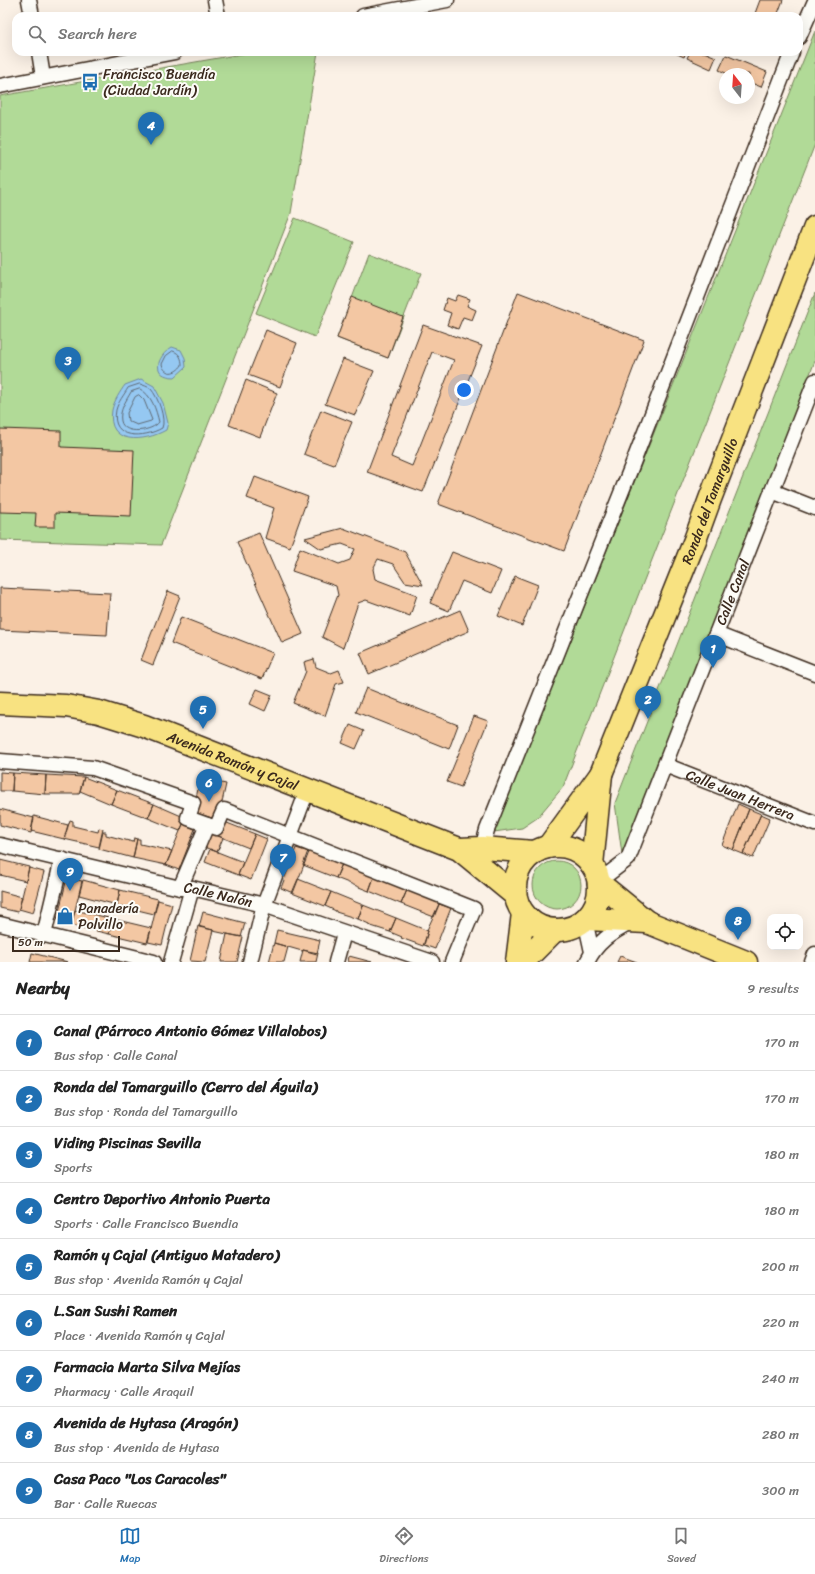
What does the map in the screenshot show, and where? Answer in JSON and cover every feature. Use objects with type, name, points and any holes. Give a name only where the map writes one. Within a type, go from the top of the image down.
[{"type":"main road","name":"Ronda del Tamarguillo","points":[[541,850],[601,774],[695,540],[815,227]]},
{"type":"main road","name":"Avenida Ramón y Cajal","points":[[0,703],[66,706],[99,712],[144,726],[306,791],[458,849]]},
{"type":"main road","name":"Ronda del Tamarguillo","points":[[596,876],[601,774]]},
{"type":"main road","points":[[458,849],[482,848],[541,850],[565,846],[580,853],[596,876],[641,921]]},
{"type":"main road","points":[[458,849],[519,904],[532,922],[542,928],[555,930],[566,929],[577,925],[585,919],[597,902],[596,876]]},
{"type":"main road","points":[[516,962],[519,904],[516,879],[523,864],[541,850]]},
{"type":"main road","points":[[585,919],[641,921],[746,962]]},
{"type":"main road","points":[[523,962],[555,930]]},
{"type":"street","points":[[29,0],[31,12]]},
{"type":"street","points":[[215,0],[217,12]]},
{"type":"street","points":[[378,12],[407,4],[447,0]]},
{"type":"street","points":[[803,28],[815,1]]},
{"type":"street","points":[[39,56],[43,77]]},
{"type":"street","points":[[0,86],[154,56]]},
{"type":"street","points":[[482,848],[487,830],[631,468],[790,56]]},
{"type":"street","name":"Calle Canal","points":[[596,876],[628,858],[815,381]]},
{"type":"street","points":[[772,492],[815,508]]},
{"type":"street","points":[[716,634],[815,673]]},
{"type":"street","points":[[0,761],[93,768],[193,804],[188,818],[216,828],[224,810],[474,909],[452,962]]},
{"type":"street","name":"Calle Juan Herrera","points":[[665,766],[815,824]]},
{"type":"street","points":[[250,962],[264,905],[306,791]]},
{"type":"street","points":[[171,962],[186,888],[207,825]]},
{"type":"street","name":"Calle Nalón","points":[[0,845],[264,905],[432,962]]},
{"type":"street","points":[[44,935],[62,859]]},
{"type":"street","points":[[585,919],[590,957]]},
{"type":"street","points":[[590,957],[611,933],[641,921]]},
{"type":"street","points":[[0,924],[154,962]]},
{"type":"street","points":[[336,962],[344,933]]},
{"type":"street","points":[[812,962],[815,954]]},
{"type":"green space","points":[[815,31],[815,144],[563,787],[537,818],[522,828],[494,832]]},
{"type":"green space","points":[[230,56],[317,56],[291,213],[161,545],[0,540],[0,96]]},
{"type":"green space","points":[[295,218],[354,242],[315,337],[256,313]]},
{"type":"green space","points":[[369,253],[421,273],[388,358],[337,338]]},
{"type":"green space","points":[[815,293],[815,361],[622,854],[615,803]]},
{"type":"green space","points":[[557,861],[566,863],[574,868],[579,876],[581,885],[579,894],[574,902],[566,907],[557,909],[548,907],[540,902],[535,894],[533,885],[535,876],[540,868],[548,863]]},
{"type":"water","points":[[172,347],[181,350],[185,358],[186,367],[175,377],[162,374],[158,366],[162,356]]},
{"type":"water","points":[[141,379],[154,386],[163,403],[168,423],[166,430],[157,434],[148,437],[129,438],[121,435],[115,430],[112,422],[112,410],[125,385]]},
{"type":"building","points":[[760,0],[783,0],[778,12],[756,12]]},
{"type":"building","points":[[688,56],[716,57],[711,69],[687,58]]},
{"type":"building","points":[[726,56],[767,72],[761,87],[755,84],[755,68],[720,68]]},
{"type":"building","points":[[518,292],[644,340],[564,551],[438,504]]},
{"type":"building","points":[[458,295],[470,299],[467,306],[476,310],[472,320],[463,317],[458,329],[447,325],[451,313],[443,310],[447,298],[455,301]]},
{"type":"building","points":[[352,297],[403,317],[388,358],[337,338]]},
{"type":"building","points":[[423,325],[482,346],[423,492],[367,472]],"holes":[[[432,352],[454,360],[412,466],[391,457]]]},
{"type":"building","points":[[266,330],[297,343],[280,387],[248,375]]},
{"type":"building","points":[[343,359],[374,371],[355,415],[325,404]]},
{"type":"building","points":[[246,380],[277,393],[260,437],[229,425]]},
{"type":"building","points":[[321,410],[352,422],[334,465],[304,454]]},
{"type":"building","points":[[0,429],[61,431],[61,447],[134,450],[131,516],[55,513],[55,527],[35,527],[36,513],[0,512]]},
{"type":"building","points":[[255,477],[308,497],[290,547],[265,538],[274,508],[247,498]]},
{"type":"building","points":[[343,528],[405,552],[423,585],[405,582],[393,564],[378,559],[373,569],[375,579],[417,595],[410,616],[366,600],[358,603],[343,648],[322,637],[338,595],[336,586],[292,571],[300,548],[339,564],[350,560],[355,549],[342,544],[321,549],[305,538]]},
{"type":"building","points":[[259,533],[303,634],[282,643],[237,542]]},
{"type":"building","points":[[452,552],[501,571],[492,593],[462,581],[449,611],[430,603]]},
{"type":"building","points":[[515,576],[538,585],[522,626],[498,616]]},
{"type":"building","points":[[0,588],[110,593],[107,635],[0,630]]},
{"type":"building","points":[[168,591],[180,596],[153,665],[141,660]]},
{"type":"building","points":[[460,610],[469,631],[369,674],[360,653]]},
{"type":"building","points":[[181,617],[273,653],[262,679],[171,643]]},
{"type":"building","points":[[314,659],[316,667],[331,673],[339,670],[344,682],[336,684],[325,716],[293,703],[306,671],[304,662]]},
{"type":"building","points":[[366,688],[458,725],[449,749],[356,712]]},
{"type":"building","points":[[257,689],[272,695],[265,711],[250,704]]},
{"type":"building","points":[[474,716],[488,721],[461,787],[447,782]]},
{"type":"building","points":[[350,725],[364,731],[356,749],[342,743]]},
{"type":"building","points":[[0,772],[13,773],[12,791],[0,791]]},
{"type":"building","points":[[13,773],[46,775],[45,794],[12,791]]},
{"type":"building","points":[[46,775],[84,777],[79,794],[45,794]]},
{"type":"building","points":[[84,777],[117,790],[111,804],[80,791]]},
{"type":"building","points":[[216,782],[226,784],[218,820],[193,812],[198,789],[215,792]]},
{"type":"building","points":[[117,790],[154,804],[148,818],[111,804]]},
{"type":"building","points":[[154,804],[186,818],[180,831],[148,818]]},
{"type":"building","points":[[738,804],[749,809],[733,850],[722,845]]},
{"type":"building","points":[[0,809],[34,818],[31,833],[0,825]]},
{"type":"building","points":[[749,809],[761,814],[743,854],[733,850]]},
{"type":"building","points":[[761,814],[770,818],[753,858],[743,854]]},
{"type":"building","points":[[34,816],[68,825],[64,839],[31,831]]},
{"type":"building","points":[[70,820],[73,821],[73,826],[98,832],[99,828],[103,829],[99,847],[64,839]]},
{"type":"building","points":[[222,821],[255,834],[249,848],[216,835]]},
{"type":"building","points":[[183,824],[195,829],[179,870],[166,865]]},
{"type":"building","points":[[103,832],[106,832],[106,835],[133,842],[134,838],[137,839],[133,858],[99,849]]},
{"type":"building","points":[[210,833],[223,838],[217,852],[204,847]]},
{"type":"building","points":[[255,834],[267,839],[251,880],[238,875]]},
{"type":"building","points":[[137,839],[140,839],[140,844],[172,851],[166,865],[133,858]]},
{"type":"building","points":[[296,848],[309,852],[293,893],[281,888]]},
{"type":"building","points":[[210,849],[243,862],[238,875],[205,862]]},
{"type":"building","points":[[308,851],[342,864],[336,878],[303,865]]},
{"type":"building","points":[[0,860],[29,867],[26,881],[0,875]]},
{"type":"building","points":[[342,864],[374,877],[369,891],[336,878]]},
{"type":"building","points":[[29,868],[44,872],[33,913],[19,909]]},
{"type":"building","points":[[374,877],[407,890],[401,904],[369,891]]},
{"type":"building","points":[[67,878],[82,881],[72,923],[57,920]]},
{"type":"building","points":[[298,879],[331,892],[325,906],[292,893]]},
{"type":"building","points":[[83,880],[120,890],[117,905],[79,895]]},
{"type":"building","points":[[120,890],[158,899],[154,914],[117,905]]},
{"type":"building","points":[[407,890],[440,902],[434,917],[401,904]]},
{"type":"building","points":[[0,891],[22,897],[18,912],[0,908]]},
{"type":"building","points":[[331,892],[363,905],[358,919],[336,912],[325,906]]},
{"type":"building","points":[[158,900],[172,904],[162,945],[148,942]]},
{"type":"building","points":[[439,904],[451,908],[435,949],[424,945],[427,930]]},
{"type":"building","points":[[363,905],[396,918],[390,932],[368,925],[369,924],[358,919]]},
{"type":"building","points":[[75,910],[113,919],[109,934],[71,925]]},
{"type":"building","points":[[203,912],[245,923],[241,937],[199,927]]},
{"type":"building","points":[[396,918],[428,931],[423,946],[401,938],[402,937],[390,932]]},
{"type":"building","points":[[113,919],[151,928],[147,943],[109,934]]},
{"type":"building","points":[[198,926],[213,930],[205,962],[190,961]]},
{"type":"building","points":[[277,930],[320,940],[317,954],[274,943]]},
{"type":"building","points":[[227,934],[243,937],[237,962],[221,962]]},
{"type":"building","points":[[274,943],[288,947],[284,962],[269,962]]},
{"type":"building","points":[[303,950],[318,953],[316,962],[300,962]]},
{"type":"building","points":[[32,953],[68,962],[30,962]]},
{"type":"building","points":[[349,956],[372,962],[348,962]]},
{"type":"building","points":[[620,956],[637,962],[617,962]]},
{"type":"place","name":"Francisco Buendía (Ciudad Jardín)","points":[[90,82]]},
{"type":"place","name":"Centro Deportivo Antonio Puerta","points":[[151,145]]},
{"type":"place","name":"Viding Piscinas Sevilla","points":[[68,380]]},
{"type":"place","name":"Canal (Párroco Antonio Gómez Villalobos)","points":[[713,668]]},
{"type":"place","name":"Ronda del Tamarguillo (Cerro del Águila)","points":[[648,719]]},
{"type":"place","name":"Ramón y Cajal (Antiguo Matadero)","points":[[203,729]]},
{"type":"place","name":"L.San Sushi Ramen","points":[[209,802]]},
{"type":"place","name":"Farmacia Marta Silva Mejías","points":[[283,877]]},
{"type":"place","name":"Casa Paco \"Los Caracoles\"","points":[[70,891]]},
{"type":"place","name":"Panadería Polvillo","points":[[65,916]]},
{"type":"place","name":"Avenida de Hytasa (Aragón)","points":[[738,940]]}]
